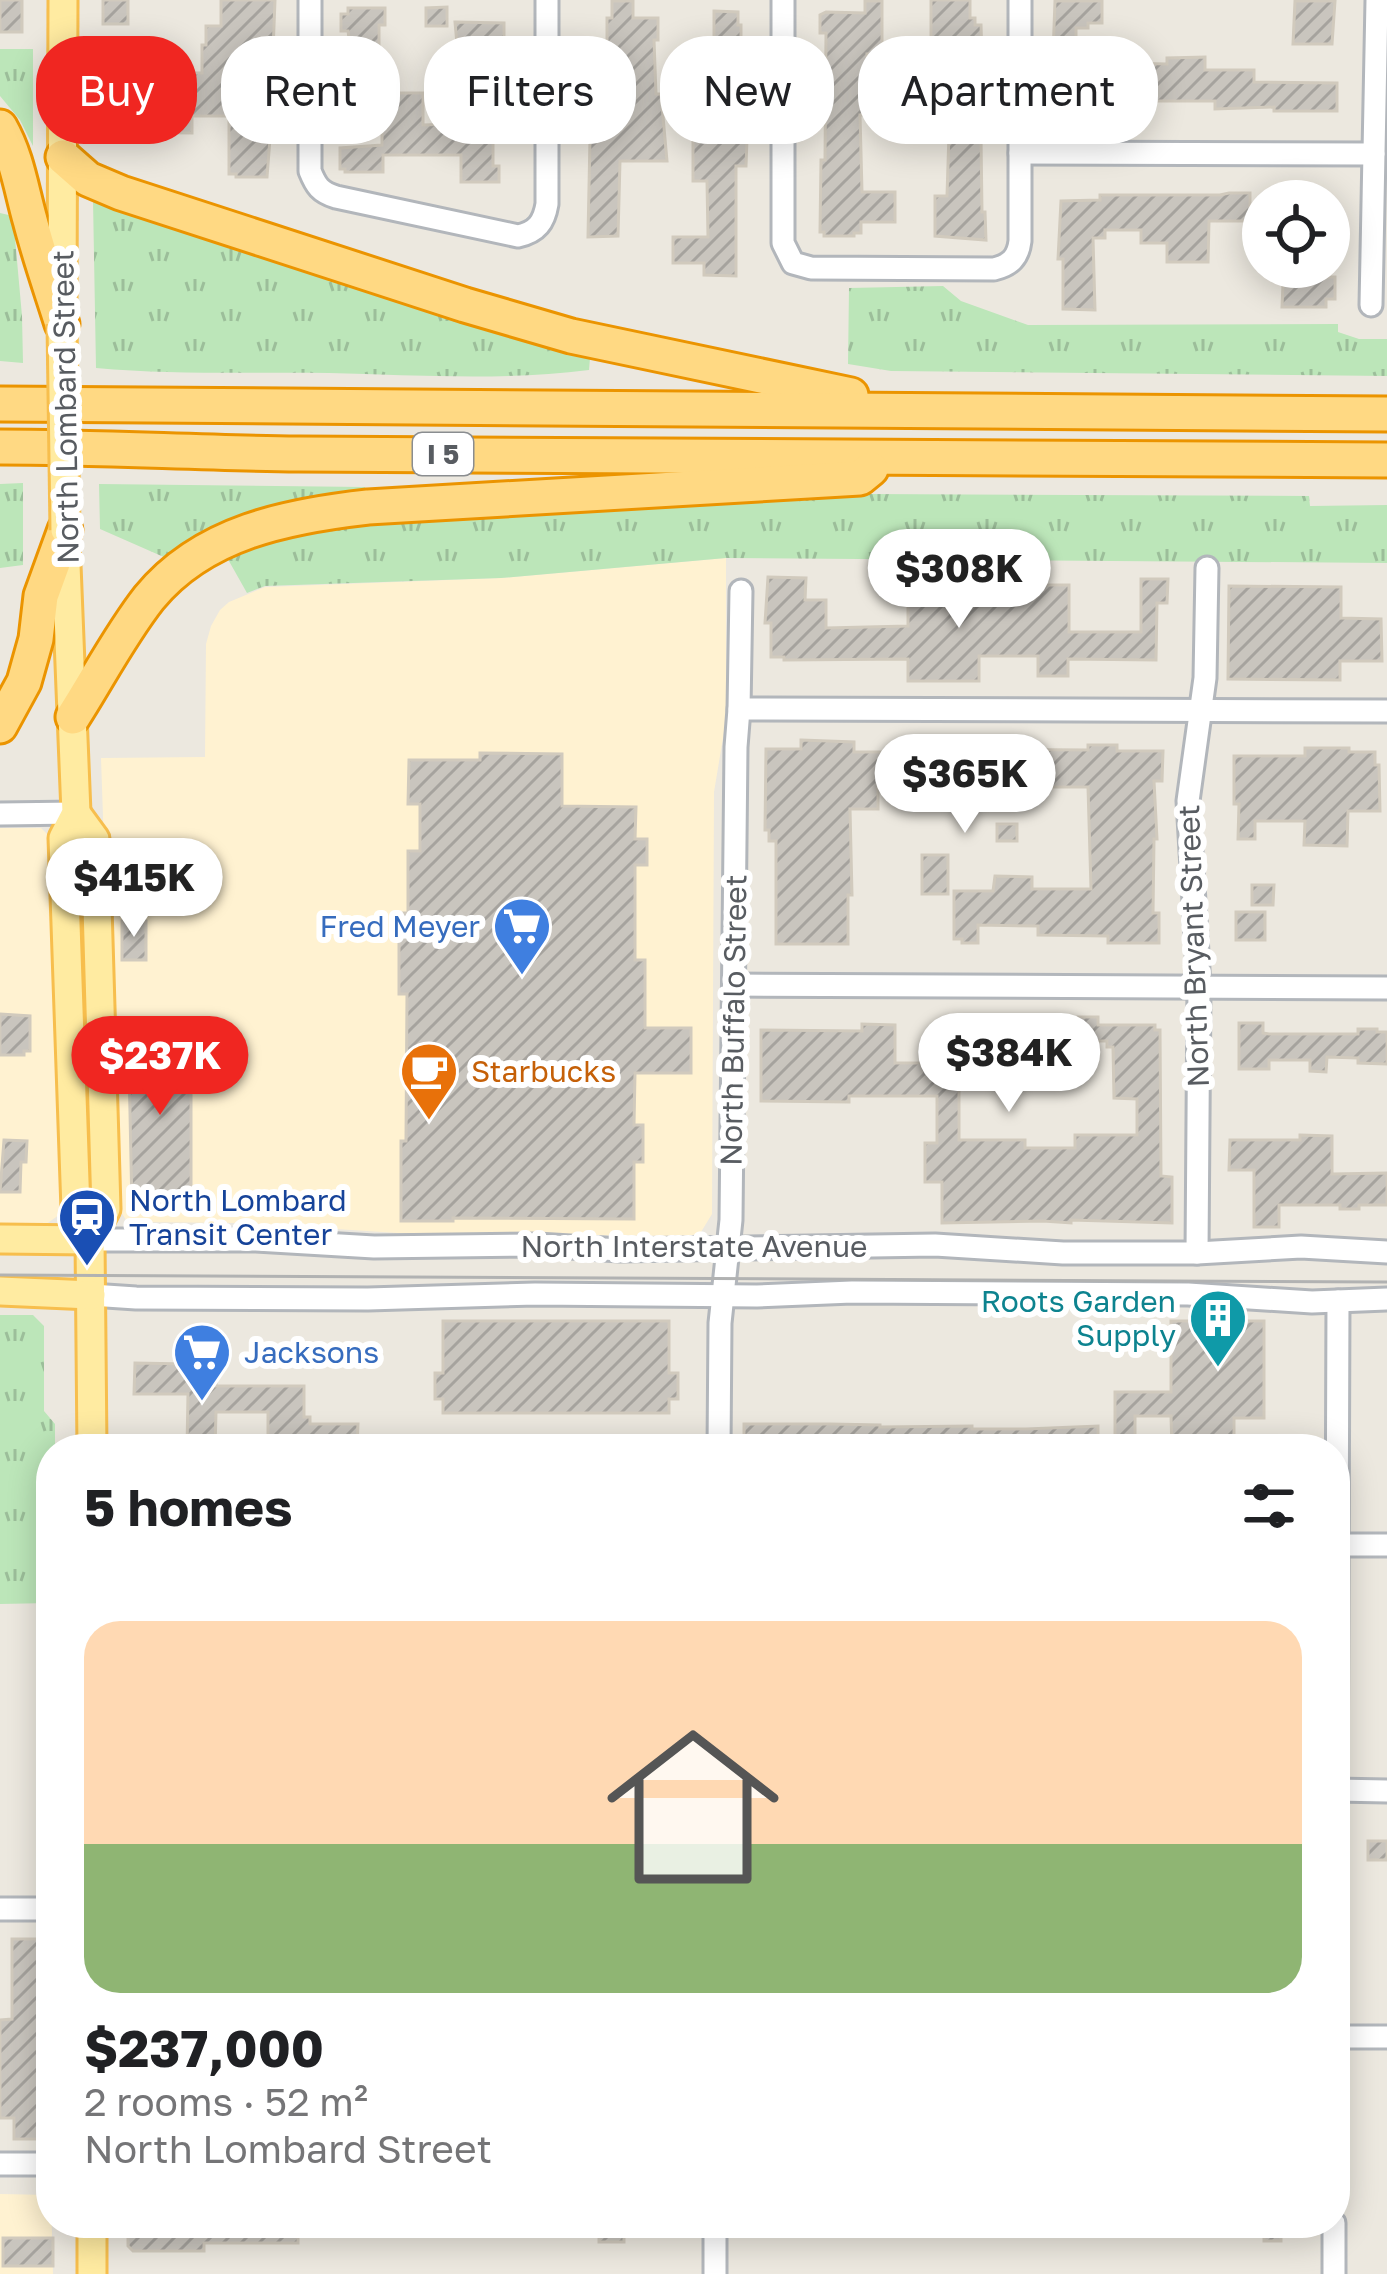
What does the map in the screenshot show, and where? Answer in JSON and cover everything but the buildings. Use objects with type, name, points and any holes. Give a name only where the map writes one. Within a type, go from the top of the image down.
[{"type":"highway","points":[[0,127],[21,179],[62,324]]},
{"type":"highway","points":[[63,157],[88,178],[121,194],[465,305],[571,336],[929,411]]},
{"type":"highway","name":"I 5","points":[[9,402],[1387,415]]},
{"type":"highway","name":"I 5","points":[[0,447],[1387,460]]},
{"type":"highway","points":[[0,470],[113,469],[168,452]]},
{"type":"highway","points":[[73,717],[152,595],[195,558],[262,525],[368,507],[860,478],[887,456]]},
{"type":"highway","points":[[0,726],[24,682],[36,639],[40,596],[65,530]]},
{"type":"main road","name":"North Lombard Street","points":[[63,0],[65,530],[76,814],[63,838],[76,1210],[90,1240],[92,1434]]},
{"type":"main road","name":"North Interstate Avenue","points":[[0,1239],[90,1240]]},
{"type":"main road","name":"North Interstate Avenue","points":[[0,1291],[91,1295]]},
{"type":"main road","points":[[92,2238],[92,2274]]},
{"type":"street","points":[[310,0],[310,171],[316,186],[337,197],[518,236],[540,225],[547,204],[547,0]]},
{"type":"street","points":[[783,0],[783,243],[793,263],[811,268],[994,269],[1019,252],[1020,0]]},
{"type":"street","points":[[1372,305],[1380,201],[1374,154],[1377,0]]},
{"type":"street","points":[[1020,153],[1374,154]]},
{"type":"street","name":"North Bryant Street","points":[[1197,1253],[1199,986],[1188,801],[1205,678],[1207,568]]},
{"type":"street","name":"North Buffalo Street","points":[[719,1434],[720,1323],[731,1220],[741,591]]},
{"type":"street","points":[[739,709],[1387,711]]},
{"type":"street","points":[[0,814],[76,814]]},
{"type":"street","points":[[734,985],[1387,988]]},
{"type":"street","name":"North Interstate Avenue","points":[[90,1240],[620,1250],[934,1245],[1063,1253],[1301,1247],[1387,1252]]},
{"type":"street","name":"North Interstate Avenue","points":[[91,1295],[354,1299],[852,1292],[1387,1299]]},
{"type":"street","points":[[1337,1434],[1338,1301]]},
{"type":"street","points":[[1350,1545],[1387,1545]]},
{"type":"street","points":[[1350,1790],[1387,1791]]},
{"type":"street","points":[[0,1909],[36,1909]]},
{"type":"street","points":[[1350,2037],[1387,2037]]},
{"type":"street","points":[[0,2164],[36,2164]]},
{"type":"street","points":[[715,2238],[715,2274]]},
{"type":"street","points":[[1334,2238],[1334,2274]]},
{"type":"shaded area","points":[[726,558],[726,720],[714,792],[712,1214],[701,1232],[690,1236],[398,1233],[126,1220],[116,1198],[101,758],[205,757],[206,644],[220,610],[265,587],[501,578]]},
{"type":"shaded area","points":[[0,828],[41,828],[50,837],[62,1204],[59,1215],[45,1225],[22,1231],[0,1231]]},
{"type":"shaded area","points":[[0,2194],[36,2195],[36,2238],[52,2238],[53,2274],[0,2274]]},
{"type":"green space","points":[[0,49],[33,49],[33,146],[0,96]]},
{"type":"green space","points":[[93,200],[590,358],[589,370],[459,376],[96,368]]},
{"type":"green space","points":[[0,213],[13,216],[23,363],[0,361]]},
{"type":"green space","points":[[943,286],[961,301],[1028,325],[1338,324],[1338,332],[1359,339],[1387,339],[1387,376],[891,371],[848,364],[849,288]]},
{"type":"green space","points":[[23,483],[23,565],[0,568],[0,484]]},
{"type":"green space","points":[[99,484],[365,487],[365,494],[260,510],[213,529],[166,558],[100,529]]},
{"type":"green space","points":[[867,494],[1309,496],[1310,506],[1387,505],[1387,563],[726,558],[501,578],[265,586],[247,593],[225,554],[254,542],[355,523]]},
{"type":"green space","points":[[0,1315],[33,1315],[44,1326],[44,1411],[55,1424],[55,1434],[36,1434],[36,1603],[0,1604]]},
{"type":"tram line","points":[[0,1275],[1387,1282]]},
{"type":"place","name":"Fred Meyer","points":[[522,977]]},
{"type":"place","name":"Starbucks","points":[[429,1122]]},
{"type":"place","name":"North Lombard Transit Center","points":[[87,1268]]},
{"type":"place","name":"Roots Garden Supply","points":[[1218,1369]]},
{"type":"place","name":"Jacksons","points":[[202,1403]]}]
